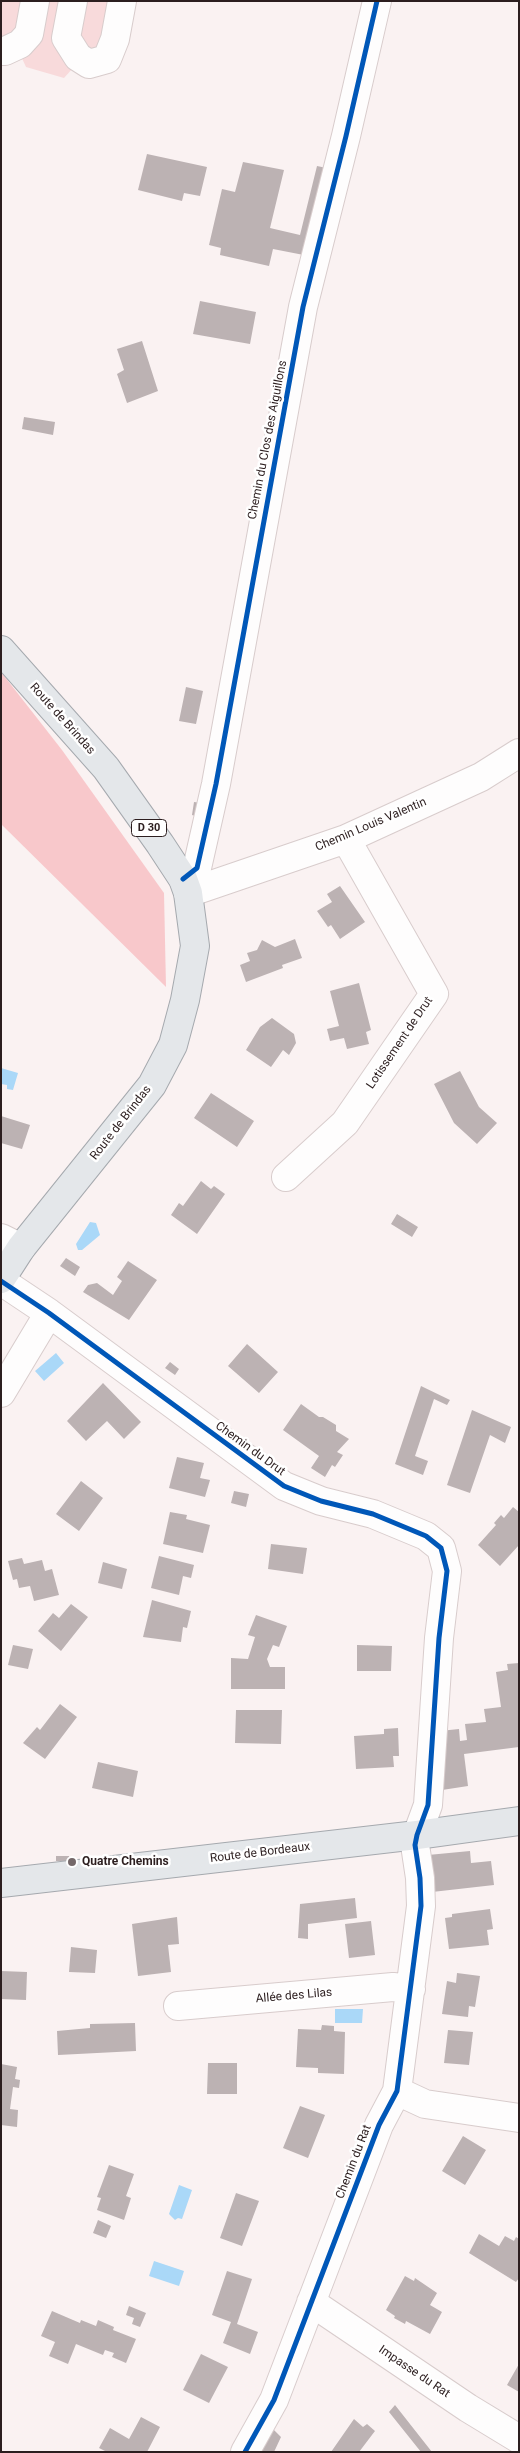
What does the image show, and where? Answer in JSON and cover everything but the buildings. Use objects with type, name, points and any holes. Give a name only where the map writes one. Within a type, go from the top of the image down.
[{"type":"main road","name":"Route de Brindas","points":[[1,650],[106,768],[185,886],[195,946],[185,1000],[172,1045],[152,1085],[11,1243],[1,1280]]},
{"type":"main road","name":"Route de Bordeaux","points":[[1,1882],[417,1835],[519,1821]]},
{"type":"street","points":[[1,51],[20,44],[28,34],[35,1]]},
{"type":"street","points":[[73,1],[66,38],[78,57],[89,64],[107,59],[115,39],[122,1]]},
{"type":"street","name":"Chemin du Clos des Aiguillons","points":[[185,886],[197,868],[216,784],[303,307],[346,136],[377,1]]},
{"type":"street","name":"Chemin Louis Valentin","points":[[185,886],[346,839],[481,777],[519,753]]},
{"type":"street","name":"Lotissement de Drut","points":[[286,1177],[345,1123],[434,994],[346,839]]},
{"type":"street","name":"Chemin du Drut","points":[[1,1280],[49,1313],[284,1486],[321,1501],[373,1514],[426,1536],[442,1548],[447,1571],[439,1638],[428,1804],[417,1835]]},
{"type":"street","points":[[1,1393],[49,1313]]},
{"type":"street","name":"Chemin du Rat","points":[[245,2452],[274,2400],[379,2125],[397,2091],[421,1906],[420,1878],[415,1845],[417,1835]]},
{"type":"street","name":"Allée des Lilas","points":[[178,2006],[393,1987],[411,1989]]},
{"type":"street","points":[[397,2091],[425,2104],[519,2118]]},
{"type":"street","name":"Impasse du Rat","points":[[311,2302],[468,2408],[519,2439]]},
{"type":"shaded area","points":[[1,1],[28,1],[23,30],[1,41]]},
{"type":"shaded area","points":[[43,1],[66,1],[73,68],[64,78],[26,67],[20,54]]},
{"type":"shaded area","points":[[82,1],[112,1],[107,40],[94,53],[80,45]]},
{"type":"shaded area","points":[[1,672],[62,750],[164,893],[166,987],[1,824]]},
{"type":"water","points":[[1,1068],[18,1073],[13,1090],[7,1089],[7,1085],[1,1084]]},
{"type":"water","points":[[90,1222],[96,1223],[100,1235],[82,1250],[78,1250],[76,1244]]},
{"type":"water","points":[[56,1353],[64,1363],[44,1381],[35,1371]]},
{"type":"water","points":[[335,2009],[363,2009],[362,2023],[335,2023]]},
{"type":"water","points":[[179,2185],[192,2190],[182,2219],[178,2218],[175,2220],[169,2214]]},
{"type":"water","points":[[154,2261],[184,2271],[179,2286],[149,2276]]},
{"type":"cycle path","points":[[183,879],[197,868],[216,784],[303,307],[346,136],[377,1]]},
{"type":"cycle path","points":[[1,1281],[49,1313],[284,1486],[321,1501],[373,1514],[426,1536],[441,1548],[447,1571],[439,1638],[428,1805],[415,1845],[420,1878],[421,1906],[397,2091],[379,2125],[274,2400],[245,2452]]},
{"type":"place","name":"Quatre Chemins","points":[[72,1862]]}]
